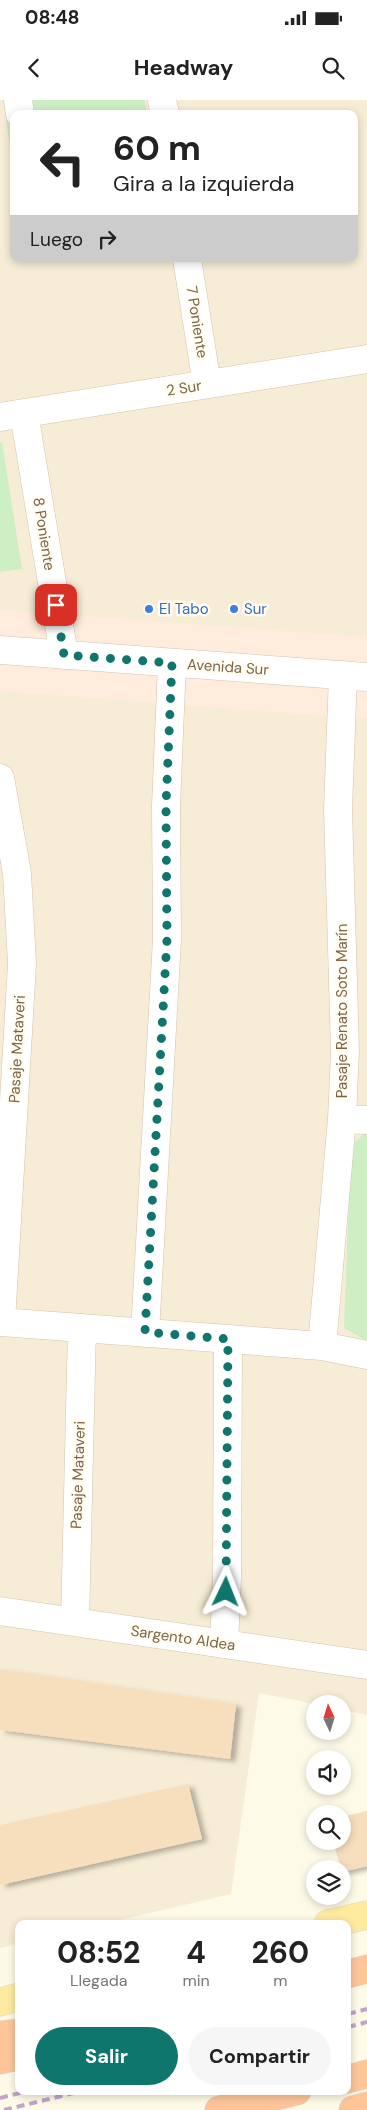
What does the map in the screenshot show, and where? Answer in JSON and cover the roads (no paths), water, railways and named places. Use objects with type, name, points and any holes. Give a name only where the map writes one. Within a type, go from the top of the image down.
[{"type":"highway","points":[[351,1973],[367,1969]]},
{"type":"highway","points":[[0,2035],[15,2033]]},
{"type":"highway","points":[[0,2060],[15,2057]]},
{"type":"highway","points":[[351,2078],[367,2074]]},
{"type":"highway","points":[[219,2110],[281,2095]]},
{"type":"highway","points":[[353,2110],[367,2106]]},
{"type":"main road","points":[[345,1920],[367,1915]]},
{"type":"main road","points":[[0,2002],[15,1999]]},
{"type":"street","name":"7 Poniente","points":[[187,262],[207,384]]},
{"type":"street","name":"2 Sur","points":[[12,415],[367,360]]},
{"type":"street","name":"8 Poniente","points":[[12,415],[64,655]]},
{"type":"street","name":"Avenida Sur","points":[[0,651],[355,676]]},
{"type":"street","points":[[145,1332],[167,939],[166,806],[172,663]]},
{"type":"street","name":"Pasaje Renato Soto Marín","points":[[322,1346],[354,1119],[345,1011],[338,809],[355,676]]},
{"type":"street","name":"Pasaje Mataveri","points":[[0,778],[17,873],[22,948],[0,1322]]},
{"type":"street","points":[[0,1322],[322,1346],[367,1355]]},
{"type":"street","name":"Pasaje Mataveri","points":[[75,1622],[82,1328]]},
{"type":"street","points":[[224,1644],[227,1578],[228,1339]]},
{"type":"street","name":"Sargento Aldea","points":[[0,1611],[367,1665]]},
{"type":"railway","points":[[351,2013],[367,2009]]},
{"type":"railway","points":[[351,2026],[367,2022]]},
{"type":"railway","points":[[0,2098],[15,2094]]},
{"type":"railway","points":[[4,2110],[66,2095]]},
{"type":"place","name":"El Tabo","points":[[149,609]]},
{"type":"place","name":"Sur","points":[[234,609]]}]
